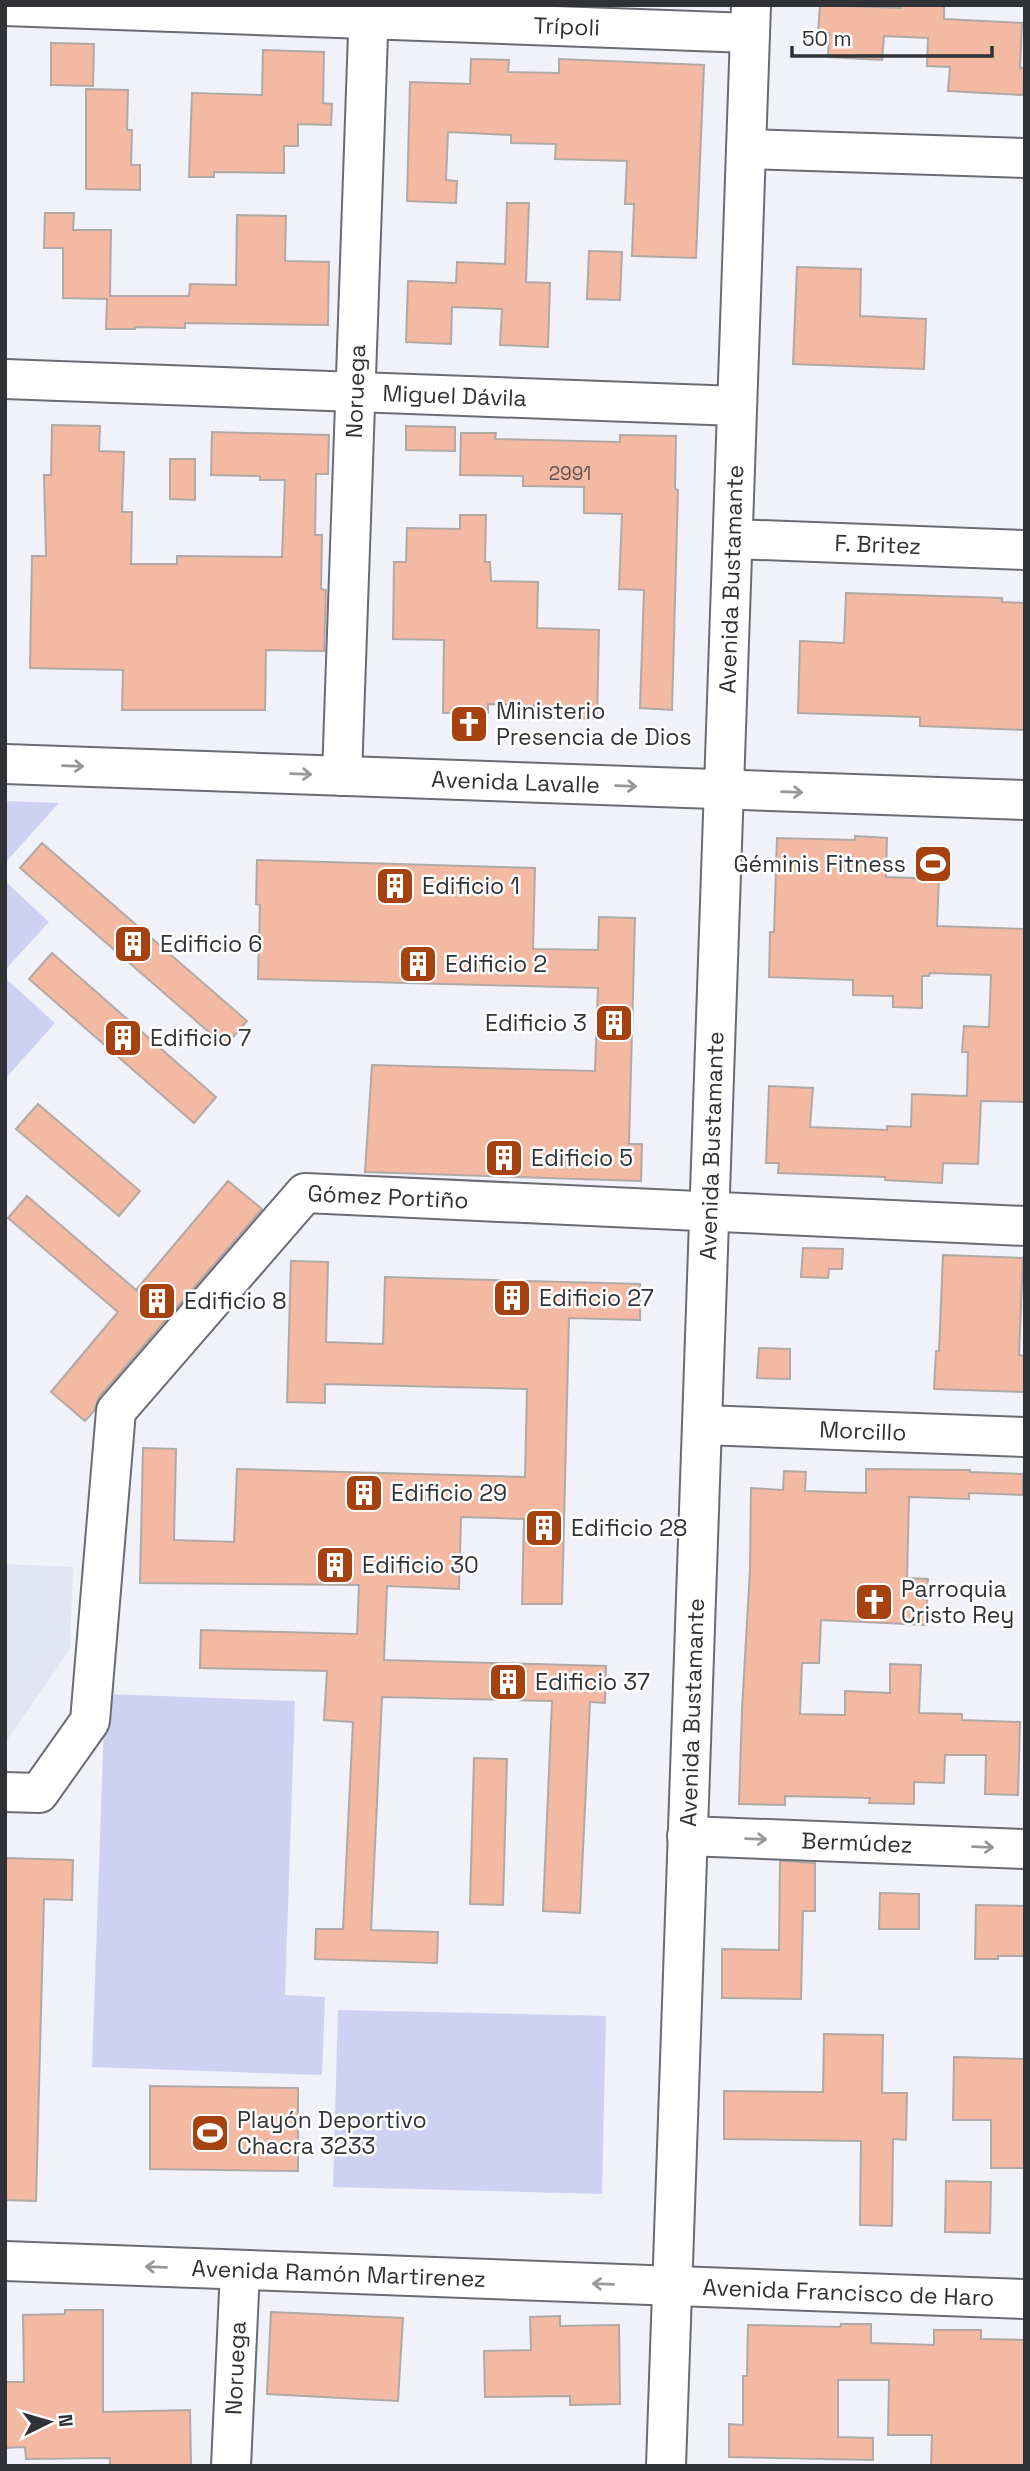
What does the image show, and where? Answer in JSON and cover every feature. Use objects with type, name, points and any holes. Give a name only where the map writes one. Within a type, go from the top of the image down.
[{"type":"street","name":"Trípoli","points":[[5,6],[751,19]]},
{"type":"street","name":"Noruega","points":[[342,776],[369,12]]},
{"type":"street","name":"Avenida Bustamante","points":[[666,2466],[751,19]]},
{"type":"street","points":[[746,149],[1025,158]]},
{"type":"street","name":"Miguel Dávila","points":[[5,379],[737,406]]},
{"type":"street","name":"F. Britez","points":[[733,539],[1025,550]]},
{"type":"street","name":"Avenida Lavalle","points":[[5,764],[1025,800]]},
{"type":"street","name":"Gómez Portiño","points":[[5,1792],[39,1793],[90,1721],[116,1411],[305,1193],[1025,1226]]},
{"type":"street","name":"Morcillo","points":[[702,1425],[1025,1437]]},
{"type":"street","name":"Bermúdez","points":[[687,1836],[1025,1849]]},
{"type":"street","name":"Avenida Ramón Martirenez","points":[[5,2261],[671,2286]]},
{"type":"street","name":"Noruega","points":[[231,2466],[240,2270]]},
{"type":"street","name":"Avenida Francisco de Haro","points":[[671,2286],[1025,2299]]},
{"type":"shaded area","points":[[5,801],[59,803],[5,863]]},
{"type":"shaded area","points":[[5,881],[49,922],[5,970]]},
{"type":"shaded area","points":[[5,978],[55,1023],[5,1079]]},
{"type":"shaded area","points":[[5,1564],[73,1567],[70,1649],[5,1743]]},
{"type":"shaded area","points":[[105,1694],[295,1701],[285,1995],[325,1997],[322,2075],[92,2067]]},
{"type":"shaded area","points":[[338,2010],[606,2016],[602,2194],[333,2187]]},
{"type":"building","points":[[820,5],[901,8],[901,5],[944,5],[944,19],[1022,23],[1020,68],[1025,68],[1023,95],[948,91],[950,67],[927,66],[928,38],[884,36],[882,60],[828,57],[829,33],[818,33]]},
{"type":"building","points":[[51,43],[94,44],[93,86],[51,85]]},
{"type":"building","points":[[263,50],[324,52],[323,103],[332,104],[331,125],[298,124],[298,146],[284,146],[284,173],[214,172],[214,177],[189,177],[192,93],[262,95]]},
{"type":"building","points":[[471,59],[509,60],[508,72],[559,73],[559,59],[704,65],[696,258],[632,256],[634,204],[625,204],[627,161],[555,159],[556,144],[511,143],[511,135],[448,132],[446,180],[457,181],[456,203],[407,201],[410,82],[470,84]]},
{"type":"building","points":[[86,89],[128,90],[127,130],[132,130],[131,165],[140,165],[140,190],[86,189]]},
{"type":"building","points":[[507,203],[529,203],[526,282],[550,283],[548,347],[500,345],[502,309],[452,307],[451,344],[406,342],[408,281],[456,283],[457,262],[505,264]]},
{"type":"building","points":[[45,213],[74,213],[73,230],[111,230],[110,296],[189,296],[190,284],[236,285],[237,215],[286,216],[285,261],[329,262],[328,325],[185,323],[185,328],[106,329],[107,299],[63,298],[63,248],[44,248]]},
{"type":"building","points":[[589,251],[622,252],[620,300],[587,299]]},
{"type":"building","points":[[797,267],[861,269],[860,316],[926,319],[924,369],[793,364]]},
{"type":"building","points":[[52,425],[100,426],[99,451],[124,452],[122,512],[132,512],[131,564],[177,564],[177,556],[282,557],[285,480],[260,480],[260,476],[211,475],[212,432],[329,435],[328,474],[316,474],[315,535],[322,535],[321,589],[326,590],[324,651],[266,650],[265,710],[122,710],[123,670],[30,668],[32,556],[46,556],[44,475],[51,475]]},
{"type":"building","points":[[406,426],[455,427],[455,451],[406,450]]},
{"type":"building","points":[[461,433],[496,433],[495,439],[620,442],[620,435],[676,436],[675,489],[678,490],[672,710],[640,708],[644,590],[619,589],[622,514],[584,513],[584,487],[523,486],[523,476],[460,475]]},
{"type":"building","points":[[170,459],[195,459],[195,500],[170,499]]},
{"type":"building","points":[[460,515],[486,515],[485,562],[490,562],[491,581],[538,582],[537,628],[599,630],[597,719],[543,718],[544,706],[488,704],[488,713],[443,713],[444,640],[393,639],[394,562],[406,562],[407,528],[460,529]]},
{"type":"building","points":[[846,593],[1002,598],[1002,602],[1025,603],[1025,730],[920,726],[920,717],[798,713],[800,641],[844,643]]},
{"type":"building","points":[[855,836],[887,838],[886,877],[939,879],[937,926],[1025,929],[1025,1102],[981,1101],[978,1164],[943,1163],[942,1183],[885,1180],[885,1177],[778,1173],[779,1163],[766,1163],[769,1086],[813,1088],[810,1127],[887,1130],[887,1126],[911,1127],[912,1094],[967,1096],[968,1052],[962,1052],[964,1026],[989,1027],[991,975],[930,973],[929,976],[922,976],[922,1008],[893,1007],[893,996],[853,995],[853,980],[769,977],[770,932],[774,932],[777,838],[855,840]]},
{"type":"building","name":"Edificio 6","points":[[42,843],[247,1021],[225,1046],[20,868]]},
{"type":"building","points":[[257,860],[535,868],[533,949],[598,950],[599,917],[635,918],[629,1144],[642,1144],[641,1181],[365,1172],[372,1065],[595,1071],[598,988],[258,979],[260,905],[256,904]]},
{"type":"building","name":"Edificio 7","points":[[52,953],[216,1097],[194,1123],[29,979]]},
{"type":"building","points":[[38,1104],[140,1191],[119,1216],[16,1129]]},
{"type":"building","name":"Edificio 8","points":[[228,1181],[262,1209],[99,1397],[94,1411],[85,1421],[51,1392],[118,1312],[8,1218],[27,1196],[136,1290]]},
{"type":"building","points":[[803,1248],[843,1249],[842,1269],[829,1269],[828,1278],[801,1277]]},
{"type":"building","points":[[943,1255],[1023,1258],[1019,1355],[1025,1356],[1025,1392],[934,1389],[936,1351],[939,1351]]},
{"type":"building","points":[[291,1261],[328,1262],[326,1342],[383,1344],[385,1277],[640,1284],[640,1320],[569,1318],[562,1604],[522,1604],[524,1519],[461,1517],[459,1589],[387,1586],[384,1660],[606,1666],[605,1703],[590,1702],[580,1913],[543,1911],[552,1701],[382,1697],[371,1930],[438,1932],[437,1963],[315,1959],[316,1929],[343,1929],[353,1722],[324,1720],[327,1671],[200,1668],[201,1630],[357,1634],[359,1585],[140,1583],[143,1448],[176,1449],[174,1540],[234,1542],[237,1469],[525,1477],[527,1389],[325,1384],[325,1403],[287,1402]]},
{"type":"building","points":[[759,1348],[790,1349],[790,1379],[757,1378]]},
{"type":"building","points":[[866,1469],[970,1470],[1023,1474],[1023,1495],[969,1493],[969,1499],[909,1497],[907,1578],[928,1579],[926,1625],[821,1620],[819,1663],[802,1663],[800,1714],[845,1715],[845,1691],[890,1693],[890,1664],[921,1665],[919,1713],[962,1714],[962,1720],[1020,1722],[1018,1795],[985,1794],[986,1755],[945,1755],[944,1783],[914,1782],[914,1804],[869,1803],[870,1798],[785,1796],[785,1805],[739,1804],[751,1488],[783,1490],[784,1471],[806,1472],[805,1491],[866,1493]]},
{"type":"building","points":[[474,1758],[507,1759],[503,1905],[470,1904]]},
{"type":"building","points":[[5,1858],[73,1860],[72,1900],[44,1899],[36,2201],[5,2200]]},
{"type":"building","points":[[780,1861],[815,1863],[815,1911],[803,1911],[801,1999],[722,1998],[722,1949],[779,1950]]},
{"type":"building","points":[[880,1893],[919,1894],[919,1929],[879,1929]]},
{"type":"building","points":[[976,1905],[1025,1906],[1025,1956],[975,1959]]},
{"type":"building","points":[[824,2034],[883,2035],[882,2093],[907,2093],[906,2140],[893,2139],[892,2226],[860,2225],[861,2141],[724,2139],[724,2091],[823,2092]]},
{"type":"building","points":[[954,2057],[1025,2059],[1025,2168],[991,2168],[991,2120],[953,2120]]},
{"type":"building","points":[[150,2086],[298,2088],[298,2171],[150,2169]]},
{"type":"building","points":[[946,2181],[991,2182],[990,2233],[945,2232]]},
{"type":"building","points":[[65,2310],[103,2310],[103,2412],[190,2410],[191,2465],[110,2466],[110,2458],[26,2459],[25,2447],[5,2448],[5,2382],[24,2382],[23,2315],[65,2314]]},
{"type":"building","points":[[271,2312],[403,2318],[398,2401],[267,2394]]},
{"type":"building","points":[[560,2316],[560,2326],[619,2325],[620,2404],[570,2405],[570,2396],[485,2397],[484,2351],[531,2350],[530,2317]]},
{"type":"building","points":[[841,2324],[871,2324],[871,2343],[934,2345],[934,2330],[981,2330],[981,2339],[1025,2340],[1025,2466],[931,2466],[932,2435],[888,2435],[889,2380],[838,2380],[838,2437],[873,2438],[873,2460],[729,2457],[729,2424],[743,2425],[743,2376],[747,2376],[748,2325],[840,2327]]},
{"type":"place","name":"Ministerio Presencia de Dios","points":[[469,724]]},
{"type":"place","name":"Géminis Fitness","points":[[933,864]]},
{"type":"place","name":"Edificio 1","points":[[395,886]]},
{"type":"place","name":"Edificio 6","points":[[133,944]]},
{"type":"place","name":"Edificio 2","points":[[418,964]]},
{"type":"place","name":"Edificio 3","points":[[614,1023]]},
{"type":"place","name":"Edificio 7","points":[[123,1038]]},
{"type":"place","name":"Edificio 5","points":[[504,1158]]},
{"type":"place","name":"Edificio 27","points":[[512,1298]]},
{"type":"place","name":"Edificio 8","points":[[157,1301]]},
{"type":"place","name":"Edificio 29","points":[[364,1493]]},
{"type":"place","name":"Edificio 28","points":[[544,1528]]},
{"type":"place","name":"Edificio 30","points":[[335,1565]]},
{"type":"place","name":"Parroquia Cristo Rey","points":[[874,1602]]},
{"type":"place","name":"Edificio 37","points":[[508,1682]]},
{"type":"place","name":"Playón Deportivo Chacra 3233","points":[[210,2133]]}]
